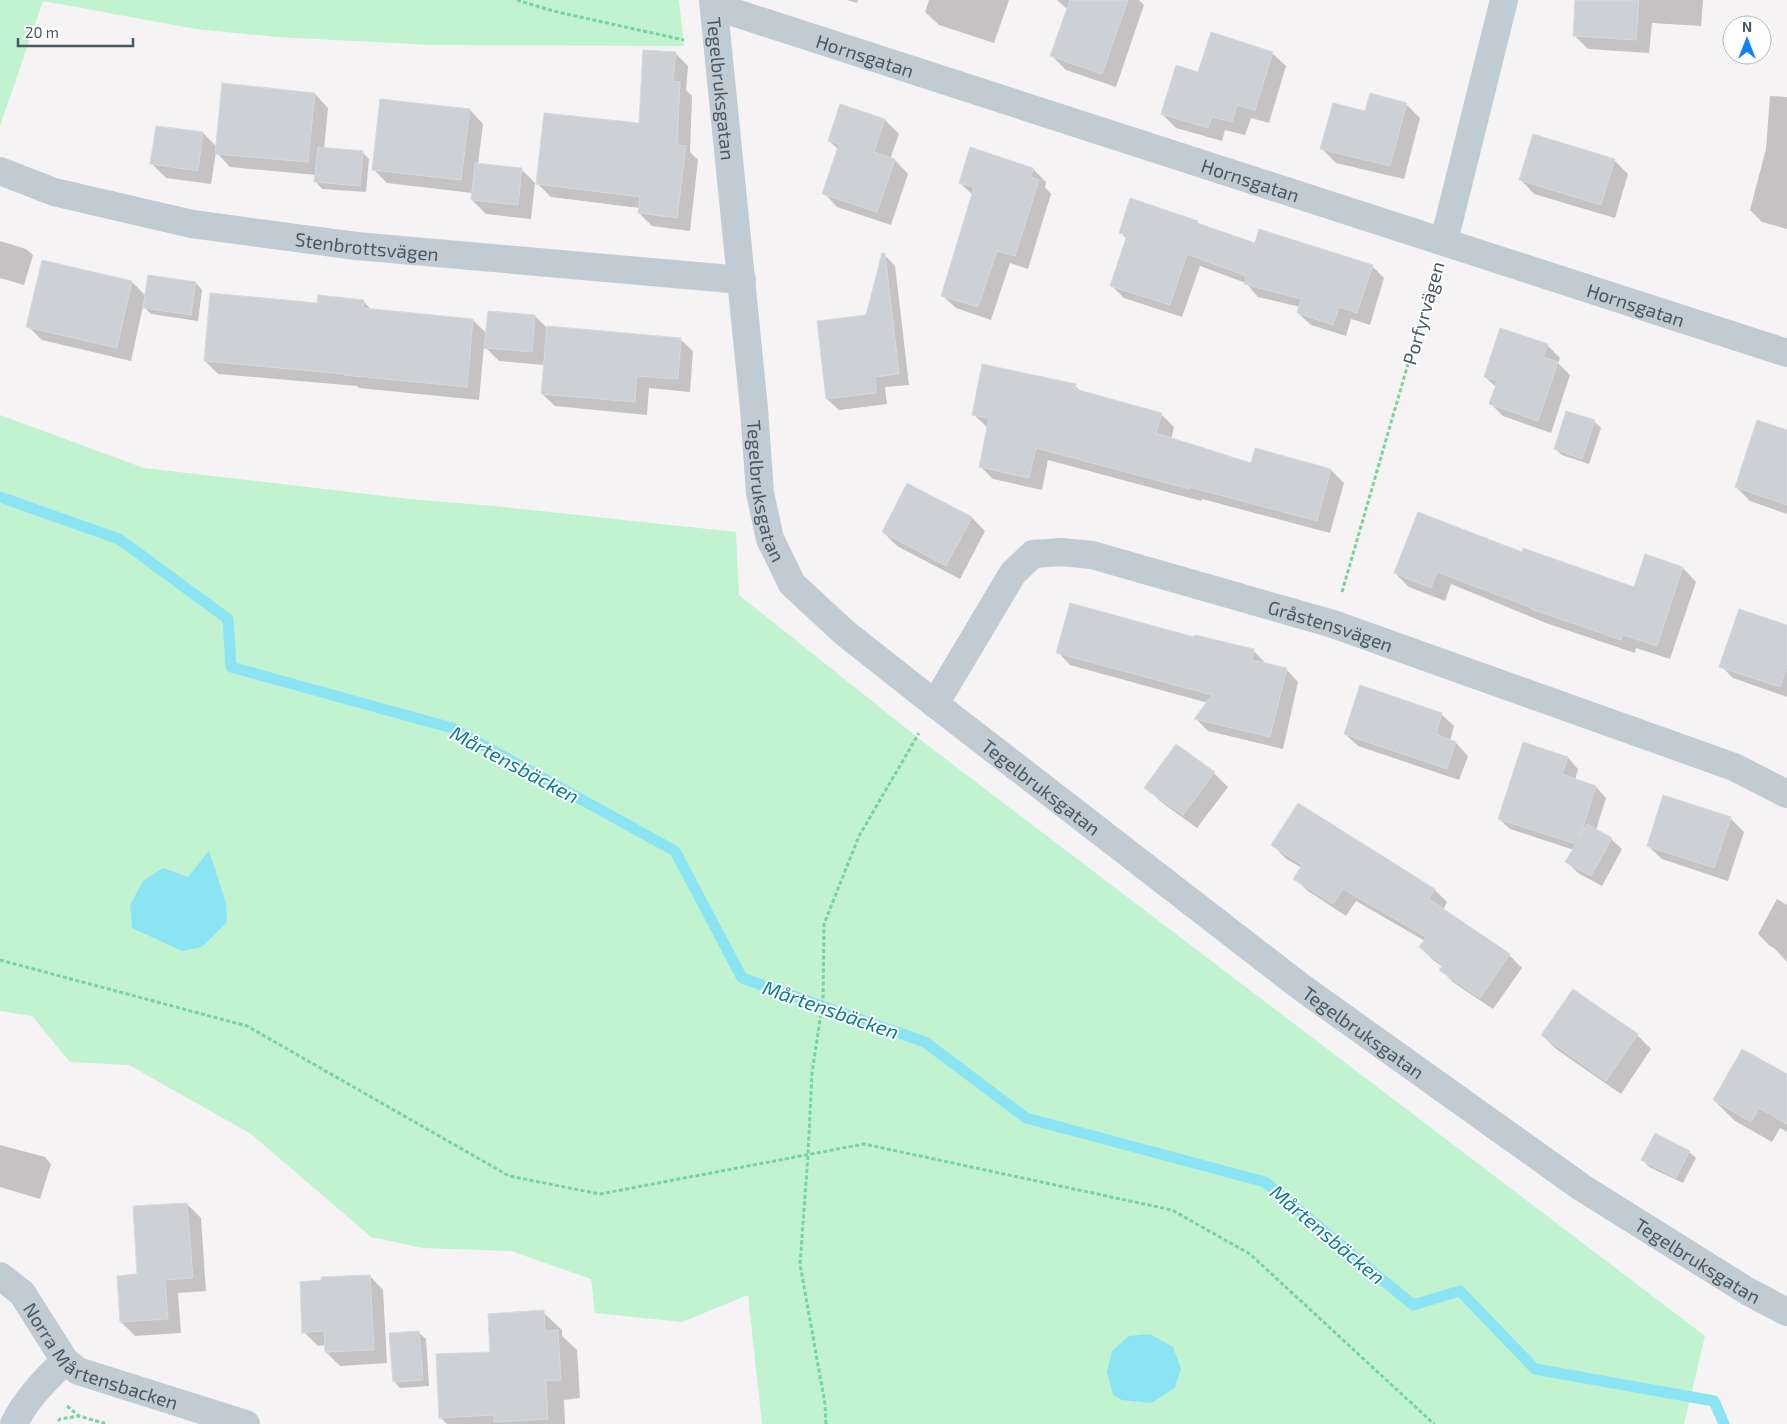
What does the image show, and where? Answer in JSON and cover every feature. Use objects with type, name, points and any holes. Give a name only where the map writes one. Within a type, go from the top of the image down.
[{"type":"street","name":"Porfyrvägen","points":[[1444,241],[1504,0]]},
{"type":"street","name":"Tegelbruksgatan","points":[[713,3],[742,280],[760,493],[770,539],[792,584],[845,633],[1301,987],[1581,1187],[1747,1291],[1787,1312]]},
{"type":"street","name":"Hornsgatan","points":[[713,3],[1787,353]]},
{"type":"street","name":"Stenbrottsvägen","points":[[0,171],[54,192],[192,224],[356,246],[742,280]]},
{"type":"street","name":"Gråstensvägen","points":[[935,704],[1014,573],[1033,554],[1061,552],[1092,555],[1332,624],[1734,767],[1787,794]]},
{"type":"street","name":"Norra Mårtensbacken","points":[[0,1276],[22,1293],[65,1361],[78,1371],[246,1424]]},
{"type":"street","points":[[14,1424],[21,1410],[41,1385],[65,1361]]},
{"type":"path","points":[[517,0],[553,11],[718,47]]},
{"type":"path","name":"Porfyrvägen","points":[[1332,624],[1444,241]]},
{"type":"path","points":[[826,1424],[825,1404],[800,1264],[812,1073],[823,1000],[824,924],[859,836],[935,704]]},
{"type":"path","points":[[0,960],[247,1026],[509,1176],[600,1194],[864,1144],[1172,1210],[1250,1254],[1434,1424]]},
{"type":"path","points":[[56,1424],[60,1420],[79,1416]]},
{"type":"green space","points":[[0,0],[679,0],[684,46],[432,45],[277,37],[196,29],[43,1],[0,126]]},
{"type":"green space","points":[[0,415],[144,468],[410,499],[736,532],[739,595],[922,741],[1705,1336],[1684,1424],[762,1424],[748,1295],[682,1322],[595,1313],[591,1279],[511,1251],[423,1248],[371,1237],[251,1134],[129,1065],[70,1062],[32,1016],[0,1011]]},
{"type":"water","points":[[209,851],[226,903],[227,922],[202,947],[182,951],[132,928],[130,905],[143,881],[163,868],[188,877]]},
{"type":"water","points":[[1150,1334],[1173,1347],[1181,1369],[1175,1388],[1151,1403],[1122,1400],[1113,1395],[1107,1372],[1112,1351],[1129,1336]]},
{"type":"building","points":[[1070,0],[1128,0],[1102,74],[1050,56]]},
{"type":"building","points":[[1575,0],[1639,0],[1636,40],[1573,36]]},
{"type":"building","points":[[1211,32],[1273,52],[1255,110],[1237,105],[1232,122],[1212,117],[1208,128],[1161,114],[1176,65],[1198,72]]},
{"type":"building","points":[[643,50],[676,52],[673,81],[680,82],[677,145],[686,146],[677,218],[638,213],[640,197],[536,184],[544,113],[639,123]]},
{"type":"building","points":[[222,83],[315,93],[308,162],[215,154]]},
{"type":"building","points":[[1370,93],[1407,103],[1390,166],[1320,149],[1333,103],[1365,111]]},
{"type":"building","points":[[380,99],[470,109],[461,180],[372,170]]},
{"type":"building","points":[[840,104],[885,119],[874,152],[895,159],[877,212],[822,194],[839,144],[828,141]]},
{"type":"building","points":[[156,126],[203,132],[198,171],[150,164]]},
{"type":"building","points":[[1533,134],[1615,159],[1601,205],[1519,180]]},
{"type":"building","points":[[318,147],[363,151],[360,186],[314,182]]},
{"type":"building","points":[[970,147],[1033,168],[1031,177],[1039,180],[1015,256],[997,251],[978,307],[941,296],[974,187],[959,183]]},
{"type":"building","points":[[475,163],[522,168],[518,205],[471,200]]},
{"type":"building","points":[[1130,198],[1255,243],[1259,229],[1373,265],[1357,313],[1339,307],[1333,325],[1297,313],[1301,299],[1244,284],[1246,276],[1187,254],[1170,305],[1110,286],[1127,235],[1119,233]]},
{"type":"building","points":[[882,253],[885,253],[899,374],[875,377],[876,393],[826,399],[817,321],[866,315]]},
{"type":"building","points":[[42,260],[132,281],[117,348],[26,327]]},
{"type":"building","points":[[148,275],[196,282],[191,315],[143,308]]},
{"type":"building","points":[[210,293],[317,303],[318,295],[364,300],[363,308],[473,319],[467,387],[204,361]]},
{"type":"building","points":[[488,311],[535,315],[532,352],[484,348]]},
{"type":"building","points":[[547,326],[681,338],[678,379],[637,376],[635,402],[541,394]]},
{"type":"building","points":[[1500,328],[1548,344],[1543,357],[1558,362],[1538,421],[1489,404],[1497,381],[1484,377]]},
{"type":"building","points":[[982,364],[1076,384],[1075,389],[1162,413],[1156,433],[1251,463],[1255,448],[1331,469],[1317,521],[1036,448],[1029,478],[979,467],[989,418],[972,415]]},
{"type":"building","points":[[1566,411],[1595,420],[1582,459],[1554,449]]},
{"type":"building","points":[[1757,420],[1787,430],[1787,505],[1735,487]]},
{"type":"building","points":[[907,483],[972,517],[946,566],[882,532]]},
{"type":"building","points":[[1418,512],[1522,552],[1523,548],[1634,587],[1645,554],[1683,567],[1657,646],[1623,635],[1621,640],[1531,609],[1437,572],[1431,588],[1394,573]]},
{"type":"building","points":[[1070,603],[1194,637],[1195,635],[1254,649],[1252,660],[1287,668],[1270,737],[1194,719],[1212,695],[1056,653]]},
{"type":"building","points":[[1739,609],[1787,625],[1787,666],[1780,687],[1719,667]]},
{"type":"building","points":[[1360,685],[1442,713],[1436,734],[1456,742],[1447,769],[1344,734]]},
{"type":"building","points":[[1523,742],[1568,757],[1562,774],[1596,786],[1580,837],[1587,824],[1612,838],[1591,876],[1565,862],[1576,844],[1498,819]]},
{"type":"building","points":[[1176,744],[1215,772],[1183,815],[1144,788]]},
{"type":"building","points":[[1663,795],[1731,817],[1714,868],[1647,846]]},
{"type":"building","points":[[1298,803],[1435,889],[1429,899],[1510,954],[1480,998],[1439,970],[1443,965],[1419,947],[1426,937],[1343,889],[1333,904],[1293,879],[1302,865],[1271,845]]},
{"type":"building","points":[[1573,989],[1638,1034],[1606,1081],[1541,1035]]},
{"type":"building","points":[[1742,1049],[1787,1074],[1787,1124],[1759,1108],[1751,1122],[1713,1100]]},
{"type":"building","points":[[1655,1133],[1690,1151],[1676,1178],[1641,1160]]},
{"type":"building","points":[[187,1203],[193,1278],[165,1280],[168,1319],[120,1322],[117,1276],[137,1274],[133,1206]]},
{"type":"building","points":[[370,1275],[374,1350],[325,1352],[324,1331],[302,1333],[300,1282],[321,1280],[321,1277]]},
{"type":"building","points":[[544,1310],[545,1331],[558,1330],[561,1380],[546,1381],[548,1419],[494,1422],[494,1415],[439,1418],[436,1354],[490,1352],[488,1314]]},
{"type":"building","points":[[419,1331],[423,1380],[393,1382],[389,1333]]},
{"type":"waterway","name":"Mårtensbäcken","points":[[0,497],[119,539],[228,619],[231,667],[452,728],[675,851],[742,978],[925,1042],[1026,1118],[1265,1182],[1413,1305],[1460,1291],[1535,1369],[1714,1401],[1724,1424]]}]
